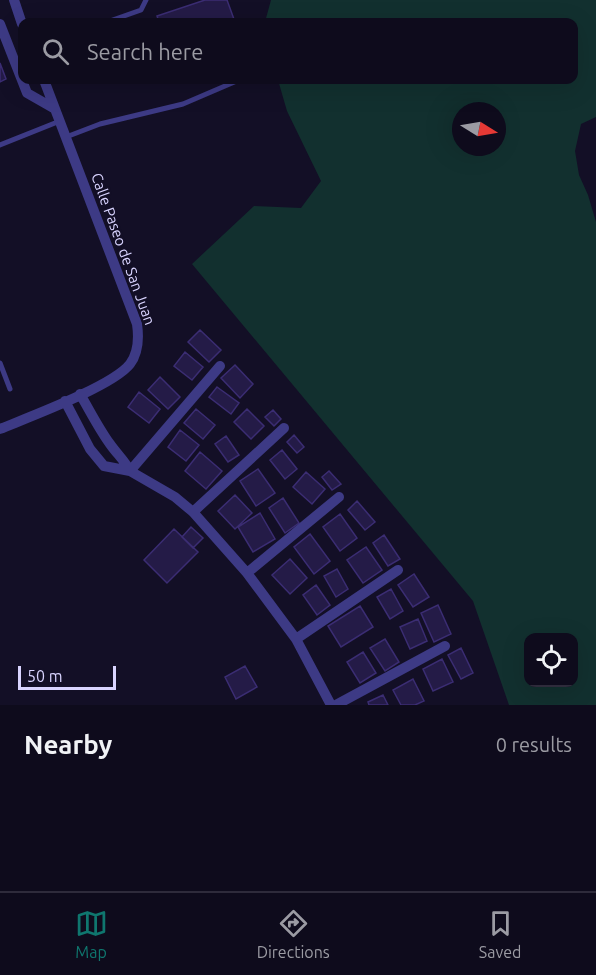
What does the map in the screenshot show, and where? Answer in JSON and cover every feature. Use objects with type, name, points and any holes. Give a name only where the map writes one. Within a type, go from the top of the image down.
[{"type":"street","points":[[14,0],[20,18]]},
{"type":"street","points":[[0,24],[18,70]]},
{"type":"street","points":[[23,84],[27,93],[55,109]]},
{"type":"street","points":[[27,93],[42,84]]},
{"type":"street","name":"Calle Paseo de San Juan","points":[[0,429],[65,401],[121,373],[134,357],[139,337],[137,324],[46,84]]},
{"type":"street","points":[[130,471],[220,366]]},
{"type":"street","points":[[80,394],[100,430],[125,460],[130,471]]},
{"type":"street","points":[[65,401],[90,449],[104,466],[130,471],[175,497],[193,512],[247,573],[296,639],[331,705]]},
{"type":"street","points":[[193,512],[284,428]]},
{"type":"street","points":[[247,573],[339,497]]},
{"type":"street","points":[[296,639],[398,570]]},
{"type":"street","points":[[336,705],[445,646]]},
{"type":"lane","points":[[118,18],[141,10],[146,0]]},
{"type":"lane","points":[[66,137],[100,124],[183,104],[230,84]]},
{"type":"lane","points":[[0,145],[60,121]]},
{"type":"lane","points":[[0,363],[10,389]]},
{"type":"green space","points":[[271,0],[596,0],[596,117],[581,124],[575,151],[579,175],[596,222],[596,705],[509,705],[473,601],[192,264],[254,206],[301,208],[321,181],[287,111],[279,84],[578,84],[578,18],[266,18]]},
{"type":"building","points":[[205,0],[227,0],[234,18],[158,18],[157,16]]},
{"type":"building","points":[[0,63],[6,79],[0,82]]},
{"type":"building","points":[[200,330],[221,350],[209,362],[188,342]]},
{"type":"building","points":[[185,352],[203,367],[192,380],[174,366]]},
{"type":"building","points":[[235,365],[253,384],[240,398],[221,378]]},
{"type":"building","points":[[160,377],[180,397],[168,409],[148,390]]},
{"type":"building","points":[[217,387],[239,403],[231,414],[209,397]]},
{"type":"building","points":[[139,392],[160,409],[149,423],[128,407]]},
{"type":"building","points":[[196,409],[215,425],[203,439],[184,423]]},
{"type":"building","points":[[247,409],[264,426],[251,439],[234,422]]},
{"type":"building","points":[[273,410],[281,419],[274,426],[265,417]]},
{"type":"building","points":[[180,430],[199,445],[186,461],[168,447]]},
{"type":"building","points":[[294,435],[304,447],[297,453],[287,442]]},
{"type":"building","points":[[226,436],[239,455],[228,462],[215,444]]},
{"type":"building","points":[[282,450],[297,469],[285,479],[270,460]]},
{"type":"building","points":[[200,452],[222,471],[206,489],[185,471]]},
{"type":"building","points":[[258,469],[275,493],[256,506],[240,481]]},
{"type":"building","points":[[329,471],[341,484],[332,490],[322,477]]},
{"type":"building","points":[[306,472],[325,489],[312,504],[293,487]]},
{"type":"building","points":[[235,495],[252,513],[235,529],[218,511]]},
{"type":"building","points":[[283,498],[299,523],[285,533],[269,508]]},
{"type":"building","points":[[357,501],[375,522],[365,530],[348,510]]},
{"type":"building","points":[[260,513],[275,539],[253,552],[238,527]]},
{"type":"building","points":[[340,514],[357,538],[340,551],[323,527]]},
{"type":"building","points":[[191,527],[203,538],[193,548],[182,537]]},
{"type":"building","points":[[174,529],[198,552],[167,583],[144,560]]},
{"type":"building","points":[[310,534],[330,561],[314,574],[294,547]]},
{"type":"building","points":[[384,535],[400,559],[388,566],[373,543]]},
{"type":"building","points":[[366,547],[382,570],[363,583],[347,560]]},
{"type":"building","points":[[290,559],[307,578],[290,594],[272,575]]},
{"type":"building","points":[[337,569],[348,589],[336,597],[324,576]]},
{"type":"building","points":[[414,574],[429,597],[413,607],[398,585]]},
{"type":"building","points":[[316,585],[330,605],[317,615],[303,595]]},
{"type":"building","points":[[391,589],[403,611],[390,619],[377,597]]},
{"type":"building","points":[[438,605],[451,634],[434,642],[421,613]]},
{"type":"building","points":[[360,606],[373,627],[341,647],[328,626]]},
{"type":"building","points":[[418,619],[427,641],[410,649],[400,627]]},
{"type":"building","points":[[385,639],[399,662],[385,671],[370,648]]},
{"type":"building","points":[[461,648],[473,673],[461,679],[448,655]]},
{"type":"building","points":[[363,652],[376,673],[360,683],[347,662]]},
{"type":"building","points":[[442,659],[453,682],[433,691],[423,669]]},
{"type":"building","points":[[245,666],[257,687],[236,699],[225,677]]},
{"type":"building","points":[[413,679],[424,701],[415,705],[401,705],[393,690]]},
{"type":"building","points":[[383,695],[388,705],[369,705],[368,702]]}]
